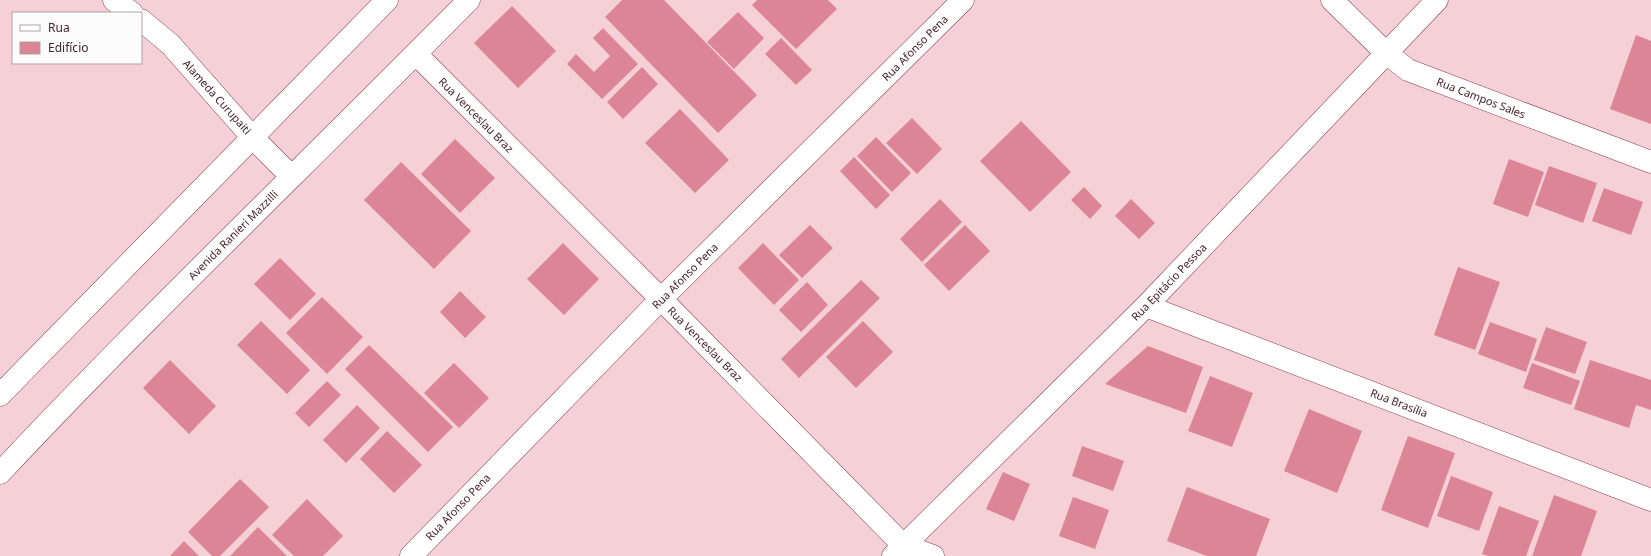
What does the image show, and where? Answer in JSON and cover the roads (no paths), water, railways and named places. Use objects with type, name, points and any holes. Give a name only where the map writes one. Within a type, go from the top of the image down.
[{"type":"street","points":[[114,0],[131,12]]},
{"type":"street","points":[[0,395],[387,0]]},
{"type":"street","name":"Avenida Ranieri Mazzilli","points":[[0,473],[55,415],[291,176],[469,0]]},
{"type":"street","name":"Rua Afonso Pena","points":[[411,556],[661,299],[963,0]]},
{"type":"street","name":"Rua Campos Sales","points":[[1332,0],[1386,53],[1408,70],[1651,162]]},
{"type":"street","name":"Rua Epitácio Pessoa","points":[[898,551],[1146,306],[1437,0]]},
{"type":"street","name":"Alameda Curupaiti","points":[[142,21],[170,44],[253,138],[291,176]]},
{"type":"street","name":"Rua Venceslau Braz","points":[[416,54],[661,299],[898,551],[933,556]]},
{"type":"street","name":"Rua Brasília","points":[[1146,306],[1651,500]]}]
